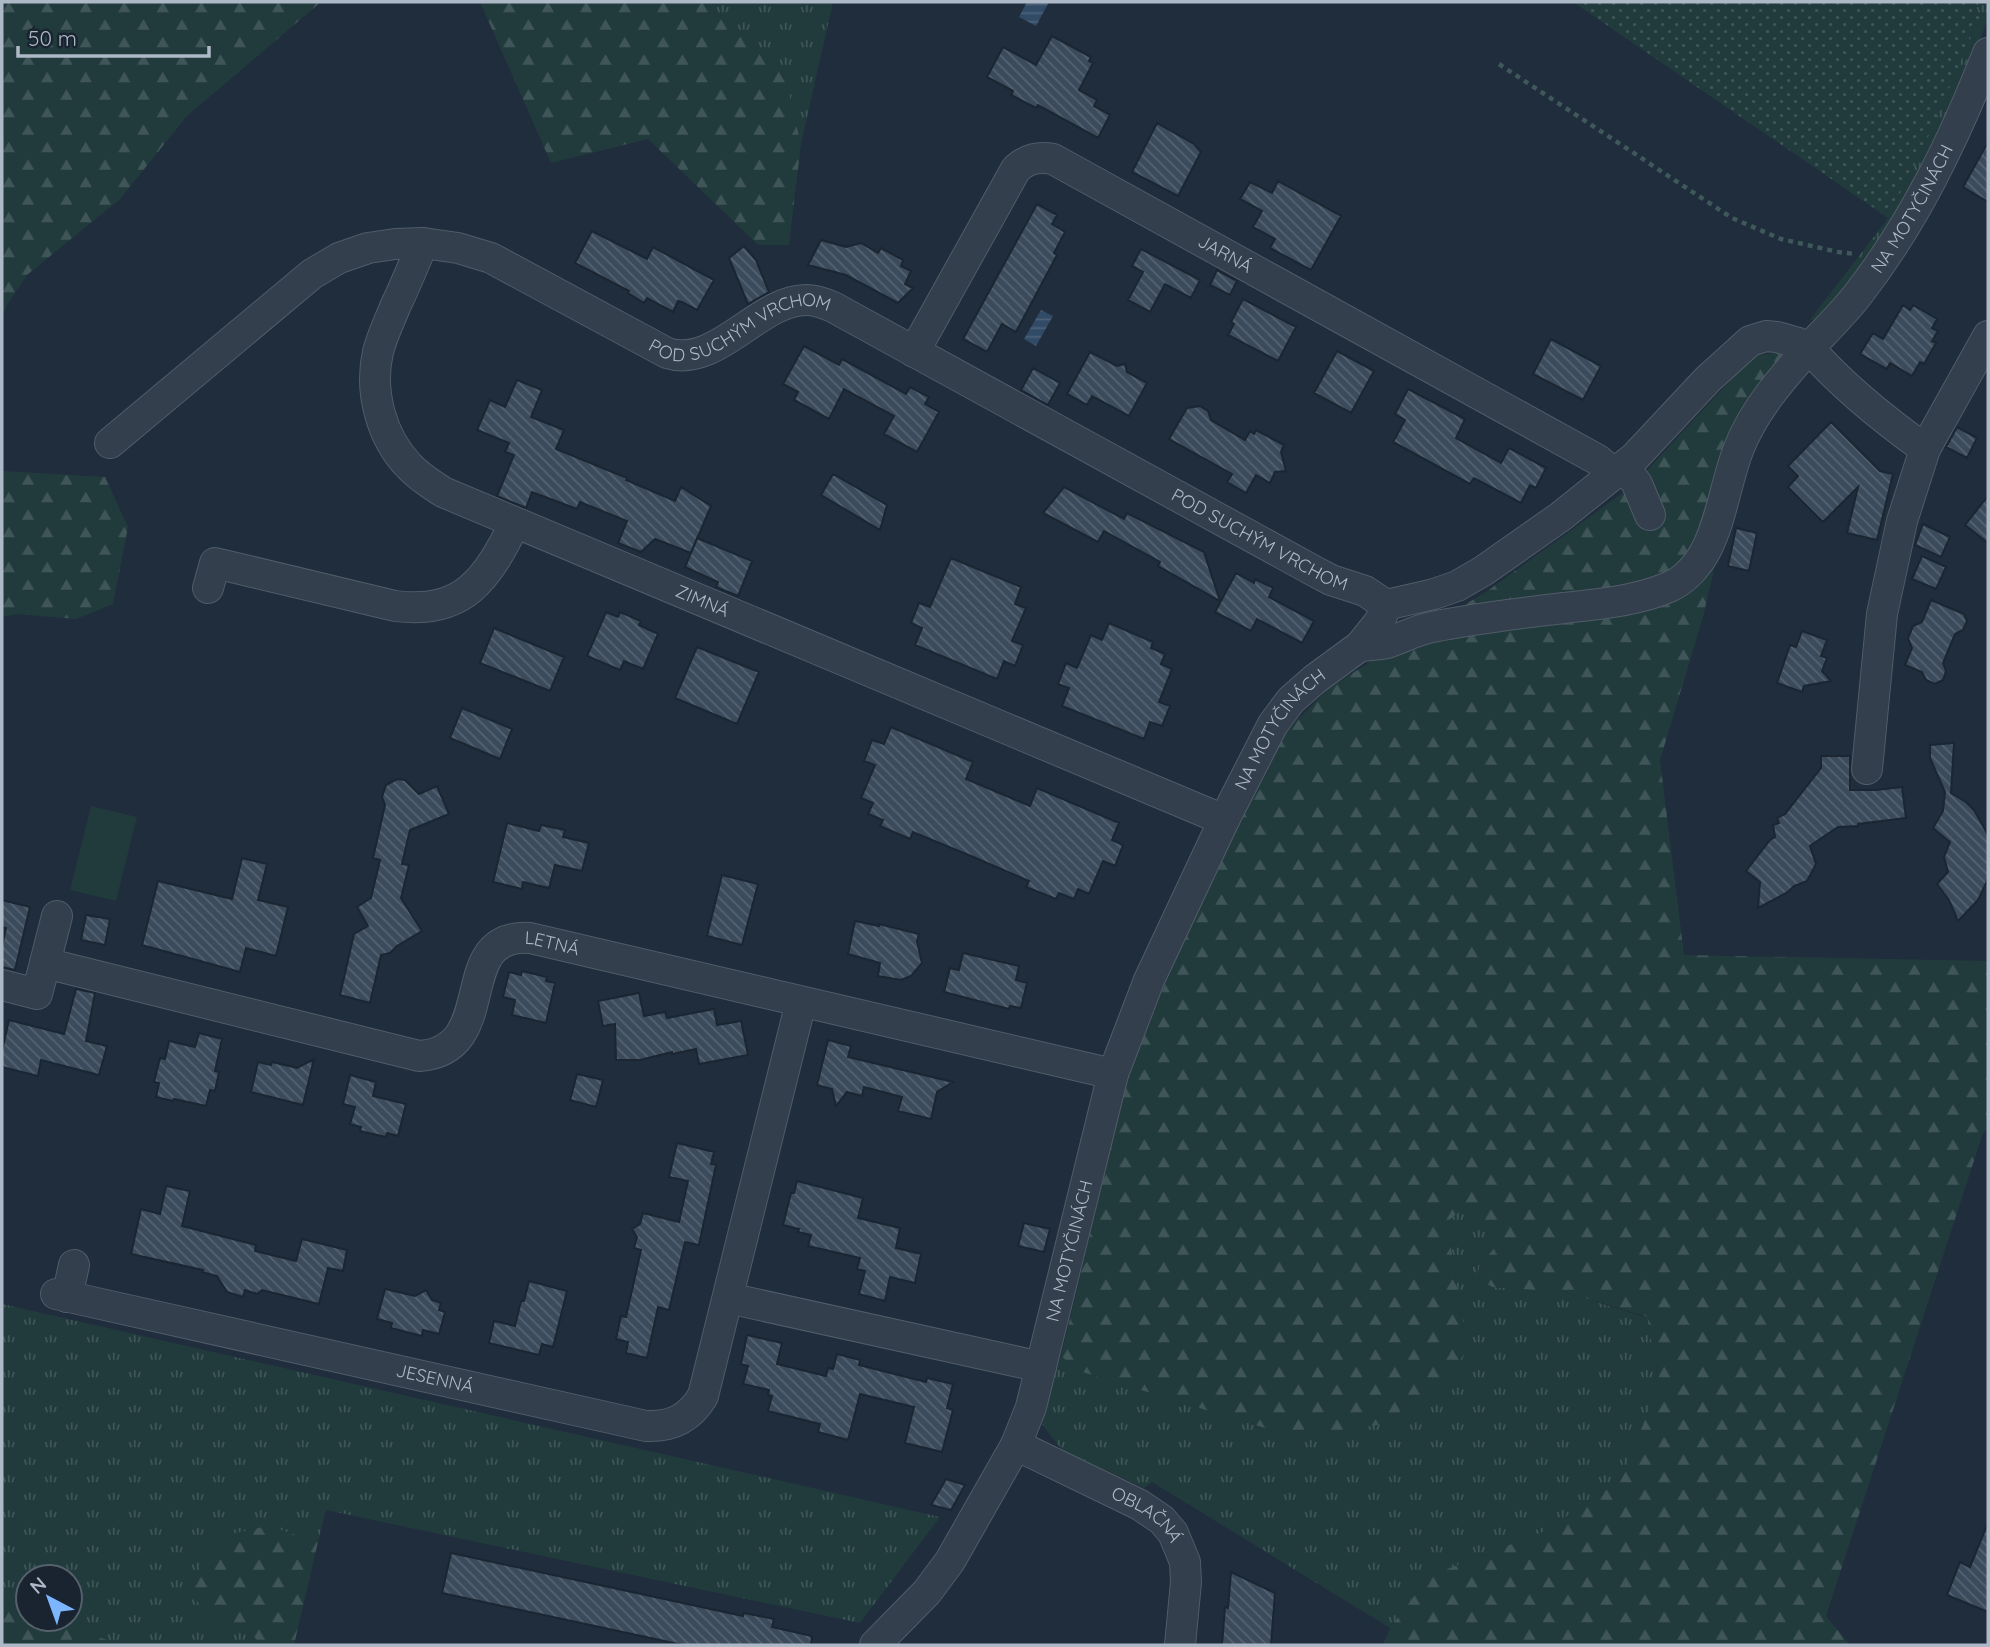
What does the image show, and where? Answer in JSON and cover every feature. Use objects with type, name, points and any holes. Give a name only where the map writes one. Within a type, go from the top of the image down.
[{"type":"street","name":"NA MOTYČINÁCH","points":[[1360,646],[1385,644],[1431,627],[1637,596],[1667,588],[1680,581],[1706,550],[1739,446],[1761,407],[1779,381],[1859,294],[1906,226],[1934,176],[1988,53]]},
{"type":"street","name":"JARNÁ","points":[[914,352],[1016,169],[1029,160],[1045,157],[1066,166],[1619,470]]},
{"type":"street","name":"POD SUCHÝM VRCHOM","points":[[110,443],[312,274],[339,258],[368,248],[423,243],[458,248],[491,258],[676,356],[696,355],[786,304],[808,300],[832,307],[1314,571],[1331,580],[1365,591],[1387,605]]},
{"type":"street","name":"ZIMNÁ","points":[[423,243],[378,351],[375,371],[375,391],[382,419],[396,449],[407,465],[422,479],[443,492],[1224,820]]},
{"type":"street","points":[[1387,605],[1457,586],[1560,517],[1653,439],[1708,379],[1750,341],[1766,336],[1809,348],[1832,374],[1894,427],[1925,449]]},
{"type":"street","points":[[1867,769],[1882,614],[1902,521],[1925,449],[1988,336]]},
{"type":"street","points":[[1619,470],[1637,484],[1650,515]]},
{"type":"street","points":[[208,588],[215,563],[395,606],[432,607],[460,597],[480,580],[494,562],[516,523]]},
{"type":"street","name":"NA MOTYČINÁCH","points":[[875,1645],[927,1592],[950,1561],[1016,1445],[1031,1407],[1113,1074],[1149,980],[1224,820],[1273,724],[1291,700],[1315,678],[1360,646],[1380,621],[1387,605]]},
{"type":"street","points":[[2,985],[37,994],[57,916]]},
{"type":"street","name":"LETNÁ","points":[[45,963],[419,1056],[441,1052],[458,1039],[467,1021],[491,950],[509,939],[530,938],[1113,1074]]},
{"type":"street","name":"JESENNÁ","points":[[74,1265],[62,1295],[646,1426],[670,1425],[690,1413],[703,1396],[802,1002]]},
{"type":"street","points":[[728,1298],[1041,1367]]},
{"type":"street","name":"OBLAČNÁ","points":[[1016,1445],[1140,1505],[1162,1520],[1172,1533],[1185,1562],[1186,1582],[1180,1645]]},
{"type":"path","points":[[1499,64],[1732,218],[1781,239],[1804,245],[1884,257]]},
{"type":"green space","points":[[2,2],[321,2],[187,116],[120,199],[27,275],[2,315]]},
{"type":"green space","points":[[480,2],[708,2],[710,10],[745,35],[784,73],[801,144],[789,245],[758,245],[648,139],[551,163]]},
{"type":"green space","points":[[708,2],[833,2],[801,144],[784,73],[745,35],[710,10]]},
{"type":"green space","points":[[1573,2],[1979,2],[1976,11],[1980,16],[1926,142],[1888,218]]},
{"type":"green space","points":[[1979,2],[1988,2],[1988,19],[1945,126],[1893,226],[1841,294],[1815,319],[1809,321],[1888,218],[1926,142]]},
{"type":"green space","points":[[1785,352],[1750,440],[1724,526],[1703,617],[1660,760],[1684,955],[1988,961],[1988,1129],[1983,1133],[1826,1616],[1850,1645],[1383,1645],[1390,1628],[1429,1576],[1543,1532],[1620,1481],[1660,1383],[1647,1317],[1565,1292],[1492,1287],[1478,1278],[1479,1267],[1495,1247],[1475,1213],[1461,1210],[1447,1222],[1467,1349],[1445,1385],[1377,1425],[1297,1438],[1079,1371],[1061,1356],[1127,1080],[1189,923],[1282,736],[1327,690],[1486,592],[1624,492],[1750,359],[1759,355]]},
{"type":"green space","points":[[2,471],[105,477],[128,527],[113,604],[76,619],[16,614],[2,617]]},
{"type":"green space","points":[[91,806],[137,817],[116,901],[70,890]]},
{"type":"green space","points":[[1461,1209],[1475,1213],[1495,1247],[1479,1267],[1478,1278],[1492,1287],[1565,1292],[1647,1318],[1660,1383],[1620,1481],[1543,1532],[1429,1576],[1390,1628],[1152,1482],[1144,1488],[1062,1450],[1038,1419],[1061,1356],[1079,1371],[1297,1438],[1467,1349],[1447,1222]]},
{"type":"green space","points":[[2,1304],[940,1517],[860,1623],[326,1510],[318,1542],[268,1526],[216,1626],[253,1636],[262,1645],[123,1645],[84,1632],[84,1563],[14,1563],[14,1610],[2,1606]]},
{"type":"green space","points":[[268,1526],[318,1542],[294,1645],[262,1645],[253,1636],[216,1626],[190,1592],[213,1538]]},
{"type":"green space","points":[[2,1606],[14,1610],[14,1633],[84,1632],[123,1645],[2,1645]]},
{"type":"water","points":[[1027,2],[1049,2],[1036,26],[1019,17]]},
{"type":"water","points":[[1041,310],[1053,316],[1036,346],[1024,339]]},
{"type":"building","points":[[1052,36],[1091,57],[1089,61],[1093,63],[1079,90],[1097,100],[1094,106],[1110,115],[1098,138],[1038,105],[1036,108],[1011,95],[1013,91],[987,77],[1003,47],[1036,65]]},
{"type":"building","points":[[1157,123],[1194,144],[1201,152],[1178,196],[1132,172]]},
{"type":"building","points":[[1988,142],[1988,202],[1963,187]]},
{"type":"building","points":[[1278,181],[1341,216],[1311,270],[1270,248],[1275,239],[1253,227],[1262,211],[1240,199],[1250,182],[1272,193]]},
{"type":"building","points":[[1037,204],[1057,215],[1052,224],[1065,232],[1054,253],[1057,255],[1016,332],[1002,324],[987,352],[963,339]]},
{"type":"building","points":[[592,231],[647,259],[653,247],[714,280],[697,310],[678,301],[673,312],[647,298],[644,303],[628,293],[629,291],[575,263]]},
{"type":"building","points":[[821,240],[846,247],[861,243],[878,253],[881,248],[903,260],[901,266],[911,271],[905,284],[913,288],[898,303],[846,275],[808,265]]},
{"type":"building","points":[[744,246],[756,260],[769,292],[748,304],[729,258]]},
{"type":"building","points":[[1141,249],[1200,280],[1191,298],[1165,284],[1150,312],[1128,300],[1143,272],[1132,266]]},
{"type":"building","points":[[1217,270],[1237,281],[1230,295],[1210,285]]},
{"type":"building","points":[[1243,299],[1296,327],[1278,361],[1228,335],[1234,324],[1231,322]]},
{"type":"building","points":[[1903,305],[1910,310],[1913,305],[1937,319],[1932,328],[1938,331],[1932,341],[1936,343],[1924,364],[1920,362],[1912,376],[1890,363],[1887,369],[1860,354],[1873,333],[1883,339]]},
{"type":"building","points":[[1551,339],[1601,366],[1583,400],[1533,374]]},
{"type":"building","points":[[804,346],[839,365],[842,359],[906,394],[910,387],[929,397],[925,404],[939,412],[917,452],[884,434],[894,416],[844,389],[829,419],[794,400],[798,392],[783,384]]},
{"type":"building","points":[[1337,351],[1374,371],[1351,413],[1314,393]]},
{"type":"building","points":[[1090,352],[1117,366],[1125,364],[1127,372],[1147,383],[1129,416],[1092,396],[1087,405],[1067,394]]},
{"type":"building","points":[[1033,368],[1060,383],[1048,405],[1021,390]]},
{"type":"building","points":[[517,380],[542,390],[531,417],[564,430],[556,449],[675,501],[681,487],[711,506],[691,553],[655,539],[641,552],[618,543],[627,521],[580,502],[577,509],[532,492],[526,508],[497,496],[514,455],[505,452],[509,443],[477,430],[490,400],[505,407]]},
{"type":"building","points":[[1408,389],[1465,419],[1456,438],[1501,463],[1509,448],[1546,468],[1536,488],[1530,485],[1521,503],[1474,478],[1470,484],[1393,442],[1405,420],[1395,414]]},
{"type":"building","points":[[1200,406],[1208,411],[1211,420],[1245,440],[1250,431],[1254,434],[1256,430],[1284,445],[1281,452],[1286,471],[1275,472],[1270,483],[1256,475],[1246,493],[1227,482],[1232,474],[1169,439],[1187,408]]},
{"type":"building","points":[[1831,422],[1880,471],[1893,474],[1877,540],[1847,533],[1858,487],[1823,522],[1788,487],[1798,476],[1788,466]]},
{"type":"building","points":[[1957,427],[1977,438],[1967,458],[1946,447]]},
{"type":"building","points":[[833,474],[887,505],[880,530],[821,495]]},
{"type":"building","points":[[1064,487],[1124,519],[1127,513],[1204,552],[1220,601],[1158,566],[1160,562],[1104,531],[1098,542],[1043,513]]},
{"type":"building","points":[[1988,496],[1988,543],[1965,525]]},
{"type":"building","points":[[1923,524],[1950,537],[1941,557],[1915,545]]},
{"type":"building","points":[[1736,528],[1757,533],[1749,571],[1728,566]]},
{"type":"building","points":[[697,538],[752,561],[738,596],[716,587],[718,582],[685,567]]},
{"type":"building","points":[[1922,556],[1946,567],[1936,589],[1912,579]]},
{"type":"building","points":[[951,558],[1021,587],[1015,604],[1026,608],[1012,641],[1023,645],[1015,666],[1004,661],[997,679],[915,645],[922,628],[911,623],[919,603],[930,607]]},
{"type":"building","points":[[1236,573],[1254,583],[1255,579],[1273,588],[1269,597],[1314,621],[1302,643],[1257,619],[1251,631],[1215,612]]},
{"type":"building","points":[[1931,600],[1964,614],[1967,621],[1963,630],[1955,634],[1943,663],[1946,671],[1943,680],[1935,684],[1926,680],[1922,672],[1905,665],[1912,648],[1908,638],[1913,626],[1922,622]]},
{"type":"building","points":[[606,612],[618,617],[620,612],[641,621],[639,625],[658,634],[643,669],[624,661],[620,670],[587,656]]},
{"type":"building","points":[[1109,623],[1153,642],[1151,648],[1165,654],[1161,664],[1172,669],[1159,702],[1170,706],[1162,726],[1150,722],[1144,739],[1062,706],[1069,688],[1058,684],[1066,663],[1077,668],[1091,635],[1102,640]]},
{"type":"building","points":[[494,628],[564,657],[550,691],[480,663]]},
{"type":"building","points":[[1802,631],[1827,640],[1821,656],[1827,658],[1822,671],[1831,681],[1804,686],[1802,692],[1777,683],[1790,645],[1796,647]]},
{"type":"building","points":[[697,647],[759,672],[737,724],[675,698]]},
{"type":"building","points":[[462,708],[512,729],[500,759],[450,738]]},
{"type":"building","points":[[891,727],[973,762],[966,779],[1030,806],[1037,788],[1119,823],[1112,840],[1123,845],[1115,866],[1103,861],[1089,894],[1078,889],[1074,899],[1059,893],[1056,899],[1026,887],[1029,881],[971,856],[913,832],[910,839],[880,826],[883,820],[868,814],[873,803],[861,798],[875,765],[864,761],[872,740],[884,744]]},
{"type":"building","points":[[1954,743],[1951,793],[1974,810],[1988,835],[1988,879],[1978,900],[1958,921],[1949,900],[1937,884],[1948,872],[1944,857],[1950,842],[1933,828],[1943,811],[1945,792],[1930,758],[1930,745]]},
{"type":"building","points":[[1821,756],[1850,756],[1850,790],[1902,787],[1906,818],[1838,827],[1810,846],[1816,864],[1807,881],[1758,908],[1760,882],[1746,871],[1775,837],[1773,825],[1779,823],[1777,818],[1785,814],[1821,768]]},
{"type":"building","points":[[397,779],[405,780],[419,794],[437,786],[449,814],[410,830],[402,864],[409,865],[401,898],[422,931],[390,953],[381,955],[370,1003],[340,995],[354,934],[368,926],[357,907],[371,898],[380,860],[373,858],[385,805],[382,797],[386,785]]},
{"type":"building","points":[[507,823],[539,831],[541,825],[565,830],[563,837],[589,843],[582,871],[555,865],[549,888],[523,882],[522,889],[493,882]]},
{"type":"building","points":[[242,858],[267,864],[258,900],[288,907],[276,956],[246,948],[240,972],[142,945],[158,881],[232,899]]},
{"type":"building","points":[[722,875],[758,884],[742,945],[707,936]]},
{"type":"building","points":[[2,900],[30,907],[15,970],[2,967],[2,946],[6,928],[2,927]]},
{"type":"building","points":[[86,915],[110,919],[105,945],[81,940]]},
{"type":"building","points":[[855,921],[919,934],[917,941],[922,963],[911,976],[901,980],[878,976],[880,963],[848,954]]},
{"type":"building","points":[[963,953],[1019,966],[1016,980],[1027,983],[1021,1008],[1010,1006],[1009,1009],[944,992],[950,968],[959,970]]},
{"type":"building","points":[[522,971],[547,977],[546,981],[555,983],[546,1023],[512,1015],[515,1000],[503,997],[509,972],[521,975]]},
{"type":"building","points":[[76,989],[95,993],[86,1041],[107,1046],[99,1075],[41,1060],[38,1076],[2,1067],[2,1051],[9,1020],[64,1034]]},
{"type":"building","points":[[639,993],[644,1016],[665,1012],[667,1018],[714,1009],[717,1025],[741,1021],[748,1055],[699,1064],[696,1049],[640,1060],[616,1060],[615,1024],[603,1026],[598,1001]]},
{"type":"building","points":[[199,1033],[222,1039],[215,1071],[219,1072],[215,1091],[210,1090],[206,1106],[156,1097],[159,1083],[154,1082],[160,1058],[165,1059],[169,1041],[195,1047]]},
{"type":"building","points":[[828,1040],[851,1046],[848,1057],[953,1082],[937,1092],[931,1119],[898,1111],[902,1097],[864,1087],[862,1096],[847,1092],[836,1106],[832,1089],[817,1085]]},
{"type":"building","points":[[314,1059],[303,1105],[251,1092],[258,1062],[271,1065],[272,1062],[297,1068]]},
{"type":"building","points":[[577,1074],[603,1080],[596,1107],[570,1100]]},
{"type":"building","points":[[350,1075],[376,1082],[373,1096],[406,1104],[398,1136],[387,1133],[386,1137],[360,1131],[361,1127],[350,1124],[355,1107],[343,1104]]},
{"type":"building","points":[[677,1143],[714,1152],[711,1164],[716,1165],[699,1245],[685,1242],[669,1310],[658,1307],[647,1358],[626,1353],[628,1342],[616,1339],[621,1316],[626,1317],[641,1250],[634,1248],[637,1237],[632,1229],[640,1224],[643,1213],[679,1222],[688,1181],[669,1177]]},
{"type":"building","points":[[797,1181],[863,1198],[858,1218],[900,1228],[896,1248],[921,1254],[915,1283],[890,1277],[885,1301],[859,1294],[865,1271],[857,1269],[860,1258],[808,1246],[811,1235],[783,1225]]},
{"type":"building","points":[[166,1186],[190,1191],[182,1226],[256,1245],[255,1251],[296,1261],[302,1239],[347,1250],[343,1271],[328,1268],[319,1304],[262,1290],[257,1294],[245,1290],[243,1297],[227,1292],[217,1276],[202,1272],[203,1270],[131,1254],[141,1209],[160,1214]]},
{"type":"building","points":[[1024,1223],[1050,1229],[1044,1252],[1018,1246]]},
{"type":"building","points":[[529,1281],[567,1291],[553,1347],[542,1344],[539,1355],[489,1343],[494,1321],[515,1326]]},
{"type":"building","points":[[385,1289],[415,1296],[426,1290],[432,1300],[441,1303],[439,1310],[445,1312],[439,1334],[423,1330],[422,1336],[391,1328],[392,1323],[377,1319]]},
{"type":"building","points":[[747,1335],[782,1343],[777,1364],[826,1376],[828,1368],[833,1369],[837,1354],[860,1360],[859,1365],[926,1382],[927,1378],[953,1384],[947,1408],[953,1410],[942,1452],[905,1443],[914,1407],[860,1394],[848,1440],[818,1432],[820,1424],[768,1411],[772,1396],[768,1395],[769,1390],[743,1384],[748,1366],[741,1364]]},
{"type":"building","points":[[946,1479],[965,1485],[951,1510],[931,1505]]},
{"type":"building","points":[[1987,1525],[1988,1612],[1947,1595],[1960,1562],[1970,1567]]},
{"type":"building","points":[[451,1553],[743,1616],[744,1613],[774,1619],[772,1627],[812,1636],[811,1645],[683,1645],[442,1593]]},
{"type":"building","points":[[1231,1572],[1275,1593],[1271,1645],[1222,1645]]}]
